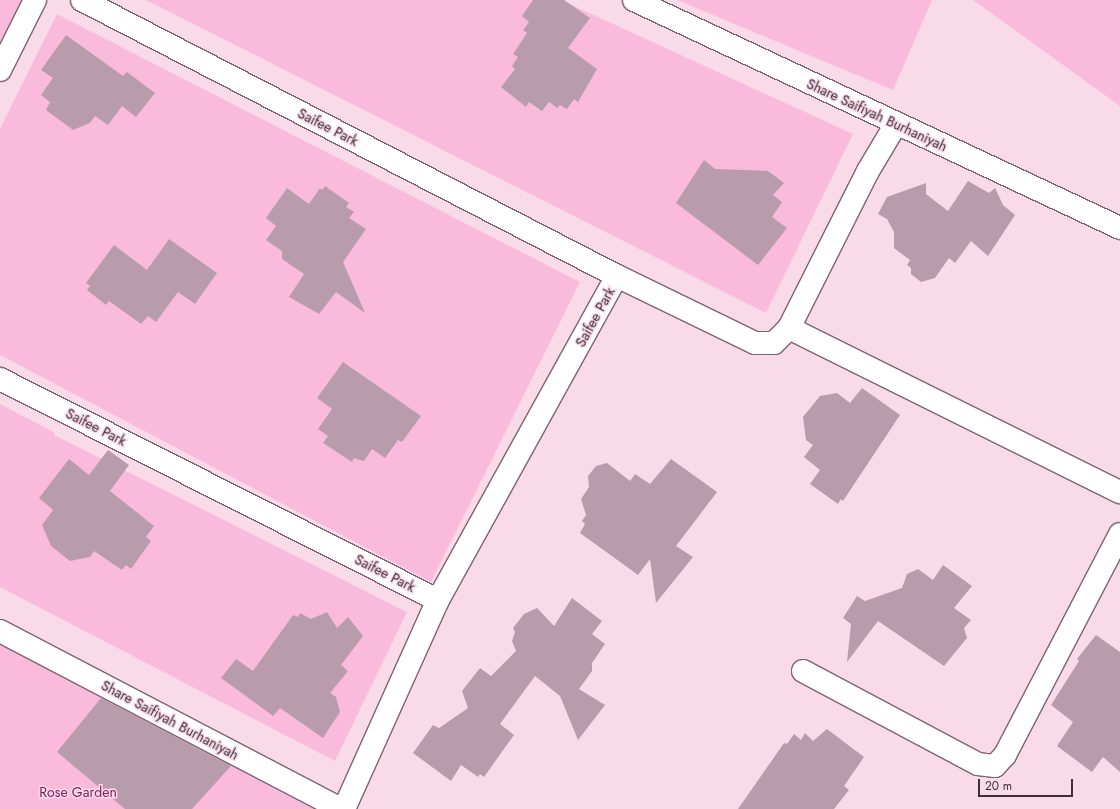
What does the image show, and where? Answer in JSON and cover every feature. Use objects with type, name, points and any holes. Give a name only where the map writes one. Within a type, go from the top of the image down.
[{"type":"street","points":[[0,70],[35,0]]},
{"type":"street","name":"Saifee Park","points":[[82,0],[617,276],[755,343],[774,343],[790,328],[868,171],[896,124]]},
{"type":"street","name":"Share Saifiyah Burhaniyah","points":[[634,0],[1120,228]]},
{"type":"street","name":"Saifee Park","points":[[0,379],[438,600],[617,276]]},
{"type":"street","points":[[790,328],[1120,492]]},
{"type":"street","points":[[803,671],[978,764],[995,766],[1005,755],[1120,534]]},
{"type":"street","points":[[344,809],[438,600]]},
{"type":"street","name":"Share Saifiyah Burhaniyah","points":[[0,631],[340,809]]},
{"type":"green space","points":[[0,0],[26,0],[0,51]]},
{"type":"green space","points":[[146,0],[561,0],[853,134],[766,313]]},
{"type":"green space","points":[[677,0],[932,0],[893,90]]},
{"type":"green space","points":[[973,0],[1120,0],[1120,106]]},
{"type":"green space","points":[[57,14],[580,282],[431,582],[0,355],[0,129]]},
{"type":"green space","points":[[0,404],[55,433],[54,435],[407,612],[335,761],[0,587]]},
{"type":"green space","name":"Rose Garden","points":[[0,642],[313,809],[0,809]]},
{"type":"building","points":[[533,0],[564,0],[590,18],[568,48],[597,69],[578,102],[574,99],[567,109],[560,105],[557,108],[549,102],[542,111],[529,102],[526,107],[501,87],[515,69],[512,66],[518,57],[513,54],[527,33],[523,30],[529,22],[522,16]]},
{"type":"building","points":[[66,35],[123,76],[127,72],[155,93],[136,117],[122,106],[108,125],[95,116],[90,123],[73,130],[46,110],[50,102],[41,95],[53,78],[41,70]]},
{"type":"building","points":[[704,160],[715,169],[768,171],[784,183],[773,195],[782,202],[772,217],[787,228],[758,265],[676,203]]},
{"type":"building","points":[[968,181],[989,193],[995,188],[1003,205],[1015,215],[988,256],[971,241],[955,263],[949,258],[935,278],[921,282],[911,274],[911,268],[907,265],[910,260],[894,248],[894,232],[887,219],[878,214],[887,197],[926,183],[926,194],[948,211]]},
{"type":"building","points":[[325,186],[349,203],[346,207],[354,212],[349,218],[366,229],[343,262],[365,313],[336,292],[319,314],[289,297],[304,274],[282,259],[282,251],[266,240],[276,226],[266,218],[287,188],[309,204],[320,188],[322,190]]},
{"type":"building","points":[[169,239],[217,273],[195,304],[178,292],[156,322],[148,316],[141,324],[109,301],[106,305],[87,290],[90,286],[86,283],[114,245],[147,270]]},
{"type":"building","points":[[343,362],[421,416],[402,442],[398,440],[385,458],[372,449],[364,461],[354,458],[352,462],[323,443],[328,436],[318,429],[332,409],[317,398]]},
{"type":"building","points":[[862,388],[900,415],[843,501],[841,499],[838,504],[810,484],[820,470],[804,457],[813,445],[806,440],[803,417],[820,396],[837,393],[850,403]]},
{"type":"building","points":[[108,450],[129,465],[110,491],[154,526],[146,537],[151,541],[131,569],[126,565],[122,570],[94,551],[90,557],[70,561],[51,546],[42,525],[53,510],[39,498],[69,459],[89,475]]},
{"type":"building","points":[[671,459],[717,492],[676,546],[693,557],[656,603],[650,559],[638,575],[580,533],[585,524],[582,521],[586,515],[581,499],[589,487],[588,476],[596,466],[607,463],[630,481],[635,474],[650,484]]},
{"type":"building","points":[[943,565],[972,586],[954,608],[971,620],[964,628],[967,638],[944,666],[878,621],[847,662],[851,624],[843,618],[857,596],[865,601],[902,588],[907,574],[918,569],[933,580]]},
{"type":"building","points":[[572,598],[602,621],[592,634],[605,644],[592,663],[592,671],[579,689],[605,705],[578,740],[560,696],[535,676],[500,724],[514,735],[484,777],[480,774],[478,777],[461,765],[451,781],[413,753],[433,725],[439,728],[468,708],[462,691],[480,668],[491,676],[516,651],[512,641],[515,632],[513,628],[524,614],[537,608],[554,626]]},
{"type":"building","points":[[327,612],[337,628],[348,617],[363,636],[341,665],[348,671],[330,693],[336,697],[340,712],[323,738],[280,708],[273,716],[221,678],[236,659],[253,671],[293,615],[298,617],[300,613],[311,619]]},
{"type":"building","points":[[1096,635],[1120,652],[1120,772],[1103,757],[1092,772],[1057,746],[1073,722],[1051,705],[1079,661],[1077,659]]},
{"type":"building","points":[[101,698],[231,766],[192,809],[125,809],[57,752]]},
{"type":"building","points":[[827,729],[864,757],[844,786],[849,790],[834,809],[738,809],[784,743],[787,744],[794,734],[801,740],[805,733],[813,741]]}]
